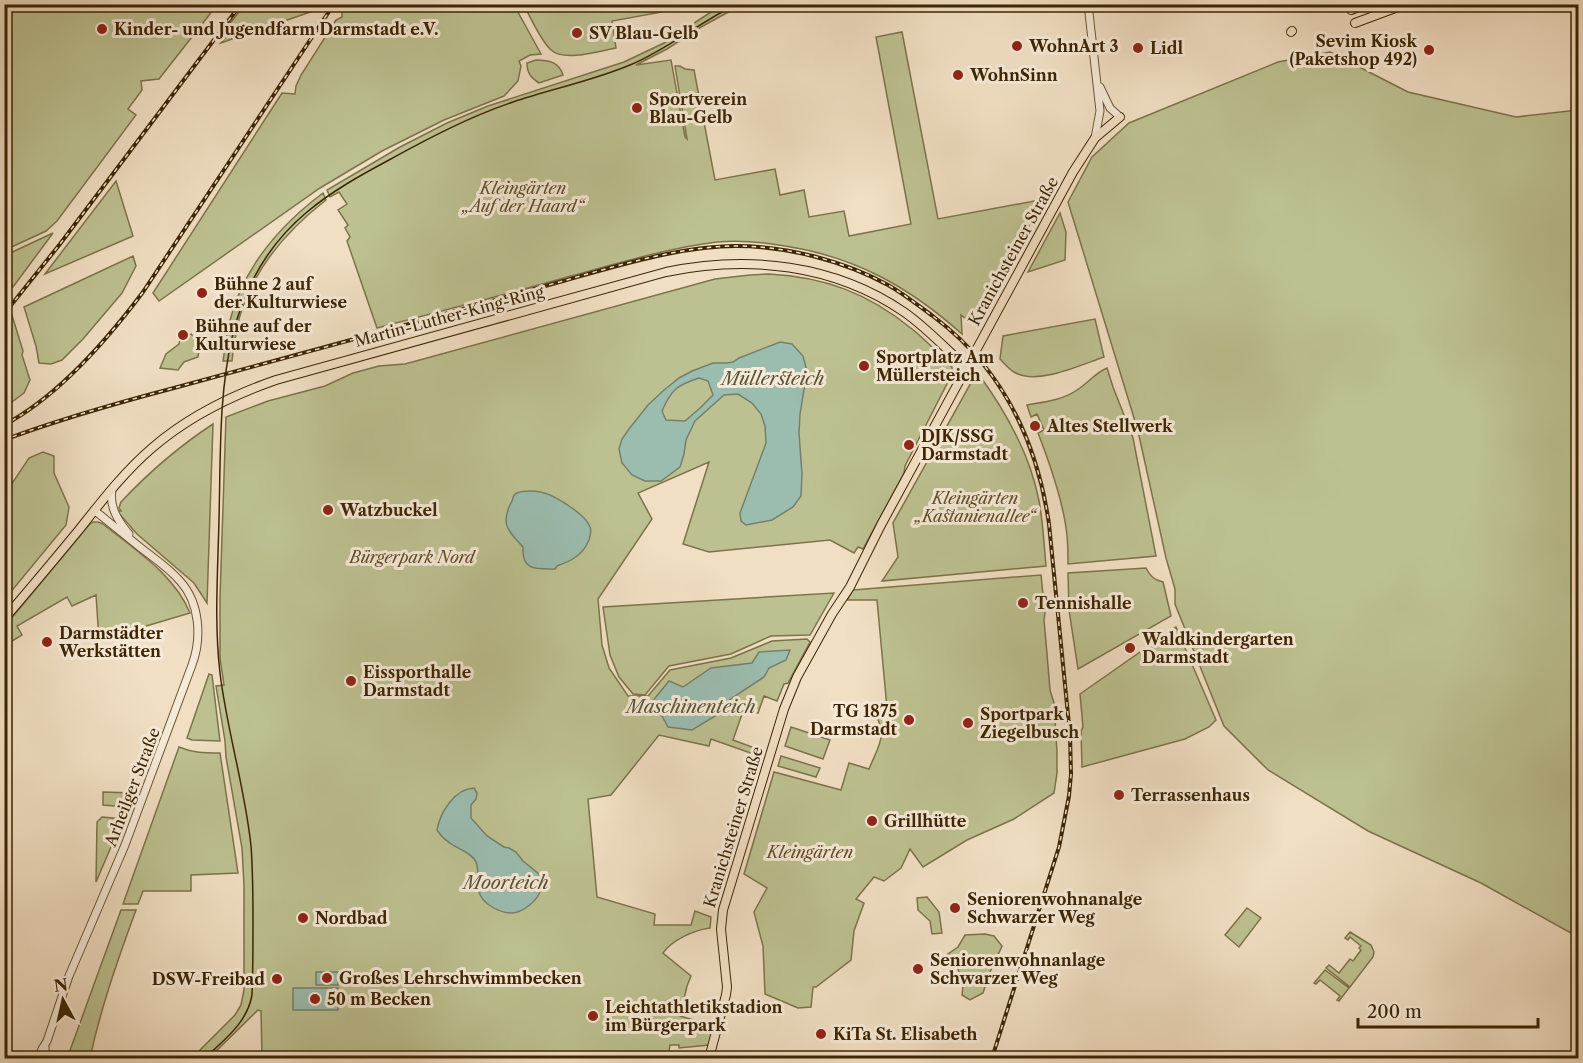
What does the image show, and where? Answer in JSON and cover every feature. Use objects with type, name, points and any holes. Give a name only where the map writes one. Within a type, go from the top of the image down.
[{"type":"main road","points":[[1351,10],[1366,4]]},
{"type":"main road","points":[[1355,23],[1406,4]]},
{"type":"main road","name":"Kranichsteiner Straße","points":[[709,1059],[727,987],[721,929],[723,910],[784,709],[797,677],[832,614],[850,587],[875,535],[1073,172],[1095,138],[1120,117]]},
{"type":"main road","name":"Martin-Luther-King-Ring","points":[[4,619],[94,510],[142,457],[174,431],[213,406],[276,380],[682,269],[726,264],[760,264],[790,267],[832,277],[870,292],[905,313],[923,326],[966,367]]},
{"type":"street","points":[[1088,4],[1100,111],[1095,138]]},
{"type":"street","points":[[1096,78],[1110,108],[1120,117]]},
{"type":"street","points":[[1100,111],[1109,126]]},
{"type":"street","name":"Arheilger Straße","points":[[112,490],[111,503],[118,519],[143,549]]},
{"type":"street","name":"Arheilger Straße","points":[[39,1059],[69,976],[125,845],[196,654],[198,638],[197,620],[191,597],[181,582],[167,568],[94,510]]},
{"type":"street","name":"Arheilger Straße","points":[[45,1046],[45,1059]]},
{"type":"green space","points":[[245,4],[317,5],[313,11],[221,43],[226,37],[224,31]]},
{"type":"green space","points":[[347,4],[514,5],[541,54],[530,55],[519,61],[521,66],[518,81],[504,96],[444,120],[382,151],[320,188],[159,301],[153,293],[282,93],[295,94],[301,75],[336,20],[342,17]]},
{"type":"green space","name":"Kleingärten „Auf der Haard“","points":[[743,4],[636,65],[671,60],[687,139],[675,66],[694,70],[715,180],[775,169],[780,195],[804,190],[809,217],[844,211],[849,236],[911,224],[876,37],[902,32],[938,219],[1045,199],[969,321],[961,315],[962,334],[901,288],[858,266],[811,251],[768,243],[734,241],[680,248],[644,256],[377,328],[347,241],[350,237],[345,228],[348,225],[338,210],[347,204],[339,192],[330,197],[327,190],[400,147],[447,123],[488,106],[624,62],[664,43],[711,12],[726,5]]},
{"type":"green space","points":[[4,5],[217,5],[159,79],[141,81],[142,90],[128,109],[136,115],[57,221],[46,231],[5,250]]},
{"type":"green space","name":"SV Blau-Gelb","points":[[524,5],[661,5],[662,12],[612,21],[616,48],[582,55],[564,55],[547,46]]},
{"type":"green space","points":[[1330,52],[1408,92],[1516,117],[1578,110],[1578,937],[1481,883],[1368,831],[1268,770],[1224,726],[1175,604],[1175,589],[1138,431],[1068,202],[1092,157],[1129,123],[1278,62]]},
{"type":"green space","points":[[536,60],[553,63],[559,67],[563,75],[539,83],[530,75],[527,67],[527,63]]},
{"type":"green space","points":[[116,181],[133,236],[45,274]]},
{"type":"green space","points":[[323,193],[326,200],[288,234],[258,275],[241,312],[232,361],[223,361],[235,304],[253,267],[277,234]]},
{"type":"green space","points":[[1060,213],[1066,232],[1065,260],[1028,272]]},
{"type":"green space","points":[[53,233],[13,287],[12,287],[6,255]]},
{"type":"green space","points":[[133,256],[136,266],[122,293],[83,339],[62,360],[51,364],[39,363],[24,307]]},
{"type":"green space","name":"Bürgerpark Nord","points":[[769,274],[827,283],[879,306],[896,316],[927,342],[952,367],[952,374],[905,466],[904,473],[863,549],[858,547],[854,553],[830,540],[709,552],[683,544],[709,462],[638,493],[652,519],[598,599],[602,645],[609,668],[628,696],[648,696],[670,670],[731,658],[772,641],[807,639],[810,642],[788,683],[784,684],[777,701],[764,696],[758,713],[748,710],[746,715],[742,714],[733,740],[760,750],[759,756],[711,739],[709,746],[659,735],[611,795],[588,799],[597,897],[655,914],[654,925],[691,925],[695,911],[711,917],[710,928],[684,936],[663,953],[691,976],[680,1016],[714,1026],[709,1045],[679,1048],[679,1045],[670,1045],[668,1058],[262,1058],[261,1011],[258,1010],[209,1058],[192,1058],[235,1015],[241,1005],[244,990],[242,848],[216,686],[224,685],[220,658],[220,598],[226,417],[268,401],[325,386],[353,373],[379,366],[405,364],[715,279]]},
{"type":"green space","points":[[11,312],[30,380],[24,393],[5,407],[5,320]]},
{"type":"green space","points":[[1095,319],[1104,357],[1059,373],[1034,377],[1014,372],[1000,359],[1003,336]]},
{"type":"green space","points":[[191,334],[198,344],[198,357],[184,362],[178,370],[160,368],[166,354],[179,344],[180,339]]},
{"type":"green space","points":[[1107,368],[1133,438],[1156,556],[1068,564],[1063,510],[1038,433],[1044,430],[1037,414],[1031,417],[1027,405],[1066,396]]},
{"type":"green space","name":"Kleingärten „Kastanienallee“","points":[[977,372],[1007,417],[1023,449],[1035,483],[1046,566],[882,581],[898,557],[893,523]]},
{"type":"green space","points":[[213,424],[207,603],[194,583],[137,534],[117,511],[121,511],[119,508],[121,502],[154,470]]},
{"type":"green space","points":[[43,452],[54,456],[54,473],[69,507],[66,525],[5,599],[5,494],[29,458]]},
{"type":"green space","points":[[93,522],[103,524],[164,575],[183,599],[190,613],[99,640],[96,595],[72,606],[67,597],[17,626],[22,635],[5,649],[5,626]]},
{"type":"green space","points":[[1146,568],[1153,577],[1163,582],[1171,616],[1078,669],[1069,610],[1068,573]]},
{"type":"green space","name":"Sportpark Ziegelbusch","points":[[1041,575],[1057,752],[1054,793],[1014,819],[967,840],[923,867],[910,849],[901,868],[884,881],[874,877],[856,899],[864,903],[854,931],[851,960],[813,987],[811,1007],[798,1008],[765,994],[763,946],[754,912],[767,888],[744,874],[774,772],[841,790],[849,763],[869,769],[881,738],[880,724],[870,707],[880,711],[887,708],[877,600],[847,600],[853,590]]},
{"type":"green space","points":[[834,593],[810,635],[771,636],[731,654],[669,666],[645,695],[633,694],[619,677],[610,655],[603,607]]},
{"type":"green space","points":[[1176,627],[1216,720],[1209,727],[1185,739],[1082,767],[1081,731],[1083,727],[1080,694]]},
{"type":"green space","points":[[209,674],[212,675],[220,741],[192,740],[187,738]]},
{"type":"green space","points":[[791,727],[830,740],[823,759],[785,746]]},
{"type":"green space","points":[[179,747],[194,752],[220,753],[238,873],[191,875],[191,891],[143,891],[138,904],[123,904]]},
{"type":"green space","points":[[781,756],[820,768],[816,777],[778,766]]},
{"type":"green space","points":[[103,792],[133,793],[127,807],[103,805]]},
{"type":"green space","points":[[102,817],[123,819],[96,882],[97,822]]},
{"type":"green space","points":[[927,897],[939,912],[942,933],[932,934],[930,921],[918,910],[917,898]]},
{"type":"green space","points":[[1247,908],[1261,918],[1239,947],[1225,935]]},
{"type":"green space","points":[[121,910],[136,910],[116,965],[90,1058],[68,1056]]},
{"type":"green space","points":[[1350,932],[1371,945],[1374,952],[1373,957],[1350,987],[1326,968],[1329,965],[1339,973],[1350,959],[1353,961],[1361,950],[1359,948],[1361,946],[1350,937],[1348,940],[1345,938]]},
{"type":"green space","points":[[965,935],[994,936],[1002,946],[983,993],[970,1000],[962,995],[963,986],[956,962],[944,961],[945,956],[958,947]]},
{"type":"green space","points":[[1325,970],[1349,988],[1339,1001],[1337,1000],[1340,996],[1320,980],[1314,983]]},
{"type":"water","name":"Müllersteich","points":[[780,342],[792,344],[803,356],[807,371],[799,433],[801,496],[793,507],[772,520],[746,525],[741,521],[740,513],[766,443],[765,426],[761,414],[752,403],[738,394],[724,395],[695,421],[686,440],[680,467],[661,481],[645,481],[632,475],[622,463],[619,449],[622,439],[648,405],[679,378],[713,363],[733,362]],"holes":[[[699,378],[708,381],[713,395],[700,408],[685,421],[666,420],[662,411],[668,398],[676,389]]]},
{"type":"water","points":[[531,491],[545,493],[566,504],[583,517],[591,529],[589,540],[583,550],[576,557],[555,569],[527,565],[523,547],[507,526],[506,515],[514,495]]},
{"type":"water","name":"Maschinenteich","points":[[790,650],[786,660],[769,668],[764,677],[716,710],[717,715],[692,730],[668,727],[651,703],[669,681],[683,687],[711,668],[752,663],[759,652]]},
{"type":"water","name":"Moorteich","points":[[474,788],[477,793],[471,805],[471,818],[487,836],[516,852],[539,874],[540,893],[534,901],[520,911],[502,912],[484,900],[480,895],[478,868],[474,859],[446,841],[437,830],[441,816],[454,797],[467,789]]},
{"type":"water","name":"Großes Lehrschwimmbecken","points":[[316,972],[338,972],[338,985],[316,985]]},
{"type":"water","name":"50 m Becken","points":[[293,988],[338,988],[338,1010],[293,1010]]},
{"type":"tram line","points":[[205,1058],[240,1022],[252,995],[253,875],[251,846],[245,803],[223,695],[218,654],[217,615],[223,393],[229,353],[239,314],[254,277],[276,243],[307,212],[337,190],[368,172],[434,136],[481,114],[601,76],[644,59],[737,4]]},
{"type":"railway","points":[[4,314],[60,244],[241,4]]},
{"type":"railway","points":[[4,425],[44,399],[63,383],[98,348],[129,310],[334,4]]},
{"type":"railway","points":[[4,440],[67,418],[131,400],[605,269],[693,249],[736,246],[795,252],[853,269],[894,289],[958,337],[997,383],[1025,435],[1036,464],[1049,524],[1070,735],[1069,796],[1059,847],[992,1058]]},
{"type":"place","name":"Kinder- und Jugendfarm Darmstadt e.V.","points":[[102,29]]},
{"type":"place","name":"SV Blau-Gelb","points":[[577,33]]},
{"type":"place","name":"WohnArt 3","points":[[1017,46]]},
{"type":"place","name":"Lidl","points":[[1138,48]]},
{"type":"place","name":"Sevim Kiosk (Paketshop 492)","points":[[1429,50]]},
{"type":"place","name":"WohnSinn","points":[[958,75]]},
{"type":"place","name":"Sportverein Blau-Gelb","points":[[637,108]]},
{"type":"place","name":"Bühne 2 auf der Kulturwiese","points":[[202,293]]},
{"type":"place","name":"Bühne auf der Kulturwiese","points":[[183,335]]},
{"type":"place","name":"Sportplatz Am Müllersteich","points":[[864,366]]},
{"type":"place","name":"Altes Stellwerk","points":[[1035,426]]},
{"type":"place","name":"DJK/SSG Darmstadt","points":[[909,445]]},
{"type":"place","name":"Watzbuckel","points":[[328,510]]},
{"type":"place","name":"Tennishalle","points":[[1023,603]]},
{"type":"place","name":"Darmstädter Werkstätten","points":[[47,642]]},
{"type":"place","name":"Waldkindergarten Darmstadt","points":[[1130,648]]},
{"type":"place","name":"Eissporthalle Darmstadt","points":[[351,681]]},
{"type":"place","name":"TG 1875 Darmstadt","points":[[909,720]]},
{"type":"place","name":"Sportpark Ziegelbusch","points":[[968,723]]},
{"type":"place","name":"Terrassenhaus","points":[[1119,795]]},
{"type":"place","name":"Grillhütte","points":[[872,821]]},
{"type":"place","name":"Seniorenwohnanalge Schwarzer Weg","points":[[955,908]]},
{"type":"place","name":"Nordbad","points":[[303,918]]},
{"type":"place","name":"Seniorenwohnanlage Schwarzer Weg","points":[[918,969]]},
{"type":"place","name":"Großes Lehrschwimmbecken","points":[[327,978]]},
{"type":"place","name":"DSW-Freibad","points":[[277,979]]},
{"type":"place","name":"50 m Becken","points":[[315,999]]},
{"type":"place","name":"Leichtathletikstadion im Bürgerpark","points":[[593,1016]]},
{"type":"place","name":"KiTa St. Elisabeth","points":[[821,1034]]},
{"type":"park label","name":"Kleingärten","points":[[810,852]]}]
